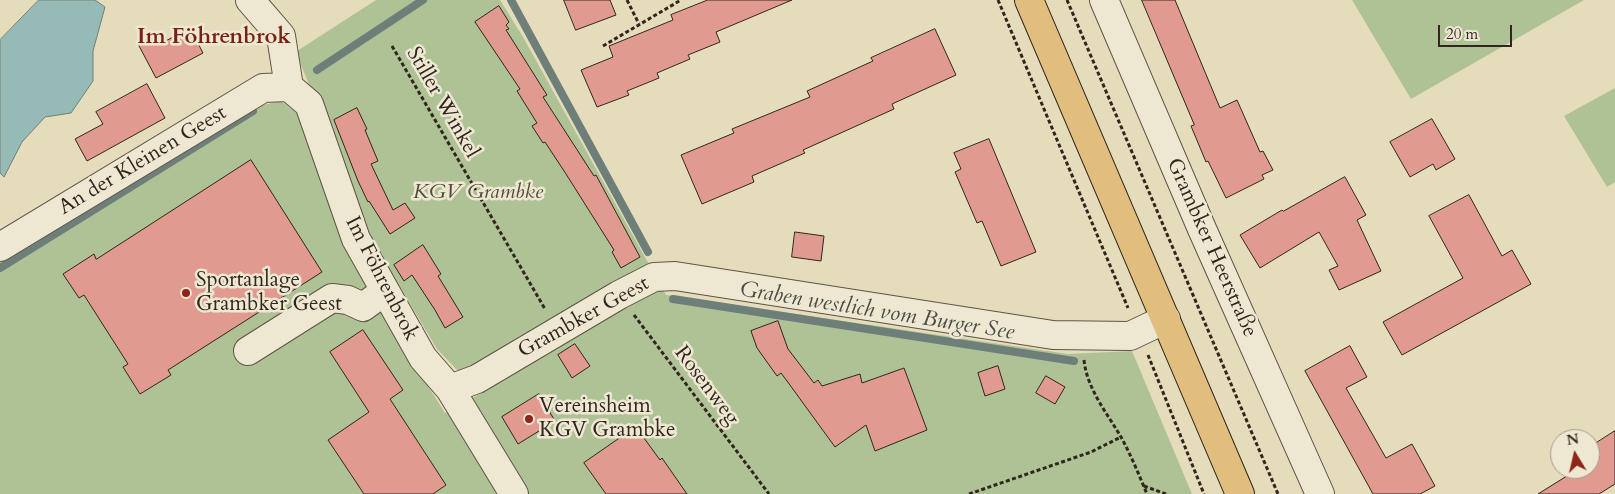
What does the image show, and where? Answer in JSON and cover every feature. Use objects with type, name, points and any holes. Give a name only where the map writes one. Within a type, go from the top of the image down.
[{"type":"main road","points":[[1029,0],[1240,494]]},
{"type":"street","points":[[250,0],[281,36],[289,87]]},
{"type":"street","name":"Grambker Heerstraße","points":[[1104,0],[1191,203],[1320,494]]},
{"type":"street","name":"An der Kleinen Geest","points":[[0,247],[263,88],[289,87]]},
{"type":"street","name":"Im Föhrenbrok","points":[[289,87],[308,104],[356,239],[423,358],[450,389],[514,494]]},
{"type":"street","name":"Grambker Geest","points":[[450,389],[477,378],[619,295],[654,277],[675,276],[1053,335],[1130,336],[1166,319]]},
{"type":"street","points":[[248,351],[332,298],[348,300],[363,307],[385,291]]},
{"type":"path","points":[[626,0],[639,24]]},
{"type":"path","points":[[604,46],[681,0]]},
{"type":"path","points":[[998,0],[1204,494]]},
{"type":"path","points":[[1067,0],[1278,494]]},
{"type":"path","name":"Stiller Winkel","points":[[392,46],[557,331]]},
{"type":"path","name":"Rosenweg","points":[[619,295],[770,494]]},
{"type":"path","points":[[1082,336],[1085,368],[1102,408],[1121,437],[1147,494]]},
{"type":"path","points":[[969,494],[1090,452],[1121,437]]},
{"type":"path","points":[[1144,486],[1166,494]]},
{"type":"green space","name":"KGV Grambke","points":[[376,0],[500,0],[523,37],[666,295],[1068,354],[1132,351],[1192,494],[0,494],[0,262],[258,106],[281,101],[300,116],[389,324],[445,413],[480,394],[437,349],[374,243],[297,51]]},
{"type":"green space","points":[[1352,0],[1584,0],[1411,99]]},
{"type":"green space","points":[[1615,88],[1615,182],[1607,187],[1564,116]]},
{"type":"water","points":[[39,0],[95,0],[105,7],[93,51],[93,81],[71,113],[45,117],[22,142],[4,177],[0,173],[0,40]]},
{"type":"building","points":[[564,0],[610,0],[616,15],[576,30]]},
{"type":"building","points":[[708,0],[792,0],[716,32],[720,42],[688,55],[690,59],[657,73],[659,78],[627,91],[629,95],[597,107],[581,70],[613,57],[609,46],[673,20],[671,15]]},
{"type":"building","points":[[1142,0],[1175,0],[1220,108],[1237,100],[1260,152],[1263,151],[1273,170],[1262,175],[1264,179],[1226,198],[1208,161],[1206,162],[1191,126],[1194,125]]},
{"type":"building","points":[[499,6],[509,22],[506,25],[509,29],[506,30],[547,95],[543,97],[594,176],[596,175],[640,257],[621,268],[612,252],[614,250],[545,142],[543,143],[532,126],[537,123],[517,91],[520,89],[475,22]]},
{"type":"building","points":[[190,28],[203,53],[156,78],[138,44],[160,33],[165,41]]},
{"type":"building","points":[[935,29],[956,75],[892,104],[894,109],[803,150],[805,153],[752,176],[754,182],[702,204],[681,155],[734,133],[732,129],[810,97],[807,91],[873,61],[871,58]]},
{"type":"building","points":[[147,84],[165,118],[87,161],[75,139],[103,124],[96,112]]},
{"type":"building","points":[[357,108],[367,129],[365,130],[378,161],[371,164],[393,210],[405,203],[415,218],[390,234],[368,202],[334,120]]},
{"type":"building","points":[[1432,119],[1455,159],[1436,170],[1433,164],[1410,177],[1390,142]]},
{"type":"building","points":[[989,139],[1036,252],[1001,266],[982,221],[977,223],[955,172],[961,169],[954,153]]},
{"type":"building","points":[[251,160],[322,272],[168,370],[171,375],[140,394],[123,367],[128,364],[84,295],[79,298],[63,274],[94,254],[96,259]]},
{"type":"building","points":[[1345,177],[1366,215],[1357,220],[1381,271],[1339,290],[1329,270],[1338,266],[1319,232],[1260,268],[1240,235],[1282,210]]},
{"type":"building","points":[[1469,195],[1502,256],[1512,250],[1531,284],[1402,355],[1383,322],[1463,278],[1429,216]]},
{"type":"building","points":[[795,232],[824,236],[821,261],[792,257]]},
{"type":"building","points":[[423,245],[441,274],[438,276],[463,317],[445,328],[412,275],[404,281],[394,265]]},
{"type":"building","points":[[778,321],[788,349],[814,383],[818,380],[822,386],[860,374],[862,383],[904,368],[927,430],[875,451],[866,425],[835,447],[781,373],[777,376],[757,348],[751,331]]},
{"type":"building","points":[[363,330],[403,390],[390,399],[446,485],[433,494],[364,494],[328,440],[369,412],[330,352]]},
{"type":"building","points":[[575,344],[590,366],[572,378],[558,355]]},
{"type":"building","points":[[1350,346],[1367,377],[1346,388],[1386,458],[1412,444],[1435,486],[1420,494],[1373,494],[1305,371]]},
{"type":"building","points":[[998,366],[1005,389],[985,396],[978,373]]},
{"type":"building","points":[[1046,376],[1065,387],[1055,404],[1036,393]]},
{"type":"building","name":"Vereinsheim KGV Grambke","points":[[539,394],[555,421],[518,444],[502,417]]},
{"type":"building","points":[[636,427],[660,460],[662,458],[687,494],[606,494],[584,463]]},
{"type":"building","points":[[1615,431],[1615,484],[1599,494],[1538,494],[1562,479],[1600,479],[1600,441]]},
{"type":"waterway","name":"Graben westlich vom Burger See","points":[[317,70],[423,0]]},
{"type":"waterway","name":"Graben westlich vom Burger See","points":[[511,0],[648,252]]},
{"type":"waterway","name":"Graben westlich vom Burger See","points":[[0,268],[253,111]]},
{"type":"waterway","name":"Graben westlich vom Burger See","points":[[673,299],[1074,361]]},
{"type":"place","name":"Sportanlage Grambker Geest","points":[[186,293]]},
{"type":"place","name":"Vereinsheim KGV Grambke","points":[[529,419]]},
{"type":"district","name":"Im Föhrenbrok","points":[[214,38]]}]
